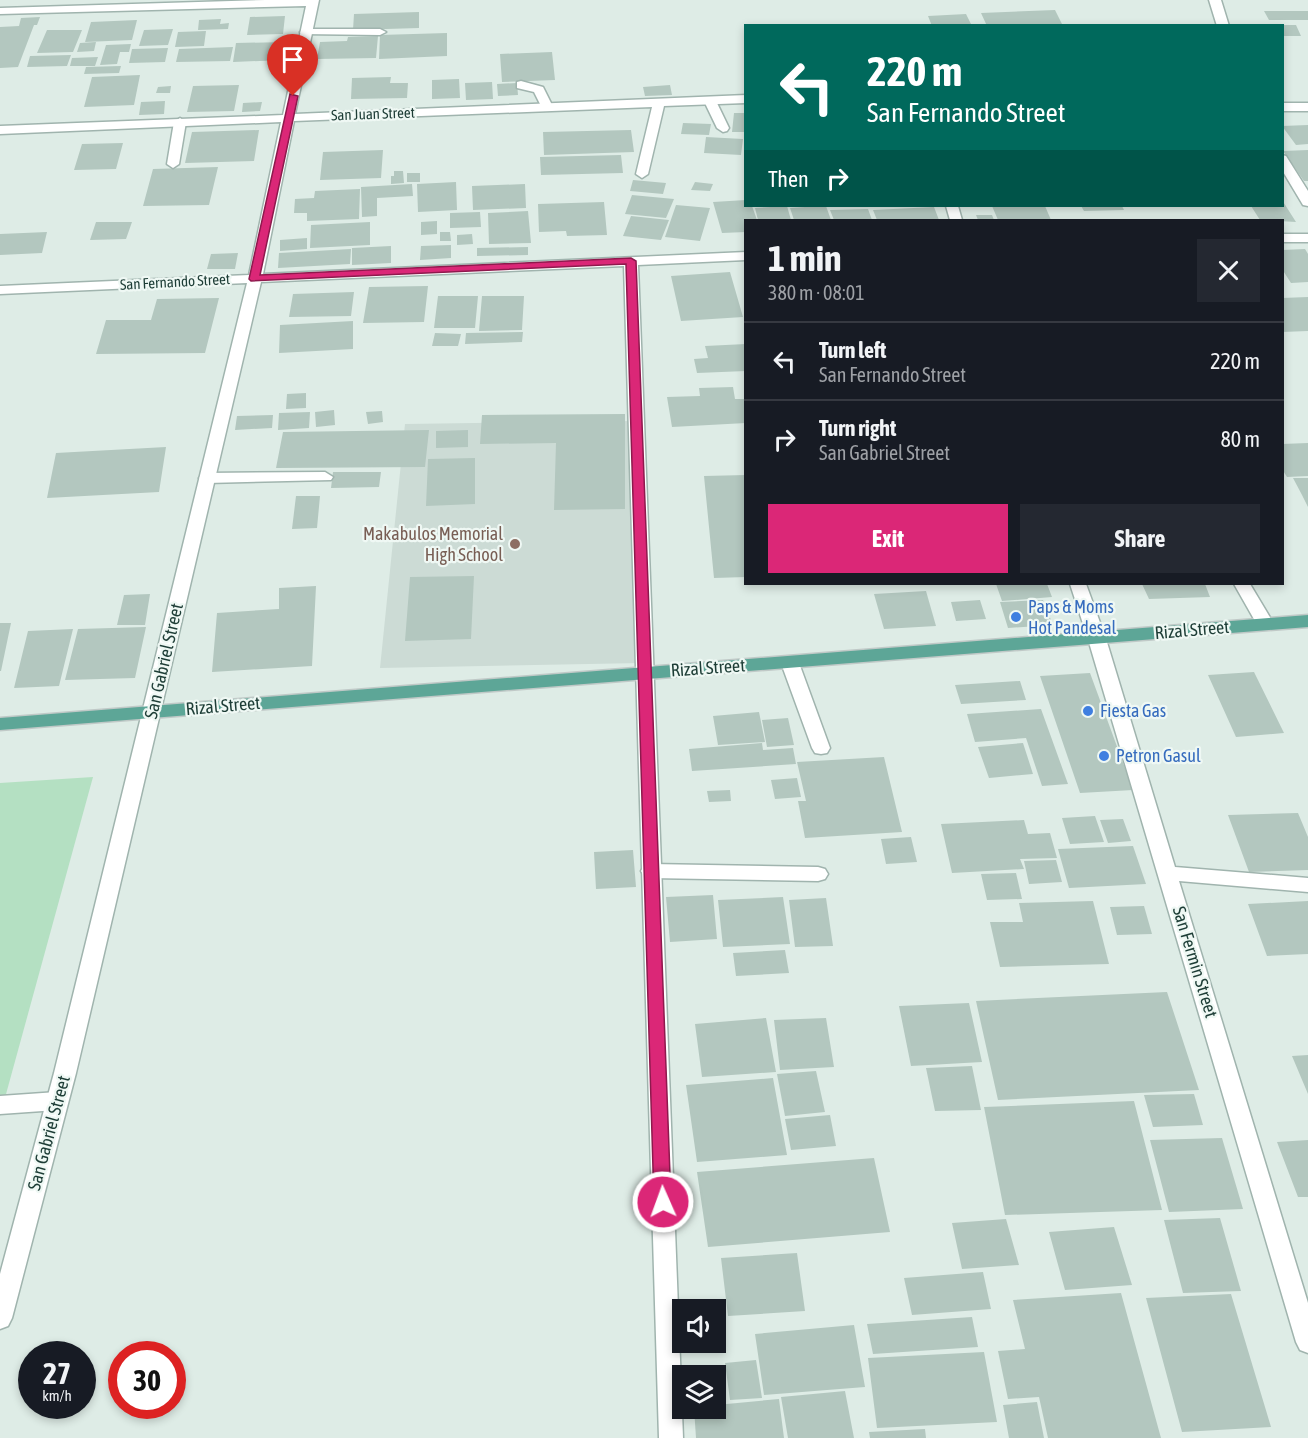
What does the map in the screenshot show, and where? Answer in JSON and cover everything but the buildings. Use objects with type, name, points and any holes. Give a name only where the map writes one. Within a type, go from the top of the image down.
[{"type":"main road","name":"Rizal Street","points":[[0,724],[1308,621]]},
{"type":"street","points":[[1215,0],[1222,24]]},
{"type":"street","points":[[0,11],[313,1]]},
{"type":"street","name":"San Gabriel Street","points":[[0,1318],[57,1101],[255,279],[313,1]]},
{"type":"street","points":[[306,32],[380,32]]},
{"type":"street","points":[[520,84],[539,90],[548,107]]},
{"type":"street","name":"San Juan Street","points":[[0,130],[744,99]]},
{"type":"street","points":[[710,101],[723,128]]},
{"type":"street","points":[[642,174],[659,103]]},
{"type":"street","points":[[1284,107],[1308,107]]},
{"type":"street","points":[[173,164],[180,122]]},
{"type":"street","points":[[1284,162],[1308,202]]},
{"type":"street","points":[[1284,238],[1308,238]]},
{"type":"street","name":"San Fernando Street","points":[[0,290],[744,256]]},
{"type":"street","points":[[631,261],[671,1438]]},
{"type":"street","points":[[207,478],[325,477]]},
{"type":"street","name":"San Fermin Street","points":[[1078,585],[1097,639],[1308,1342]]},
{"type":"street","points":[[1243,585],[1265,624]]},
{"type":"street","points":[[790,663],[821,748]]},
{"type":"street","points":[[651,871],[818,874]]},
{"type":"street","points":[[1168,874],[1190,873],[1285,885],[1308,885]]},
{"type":"street","points":[[0,1105],[57,1101]]},
{"type":"shaded area","name":"Makabulos Memorial High School","points":[[633,421],[642,663],[380,668],[405,424]]},
{"type":"green space","points":[[93,777],[0,1116],[0,783]]},
{"type":"place","name":"Makabulos Memorial High School","points":[[515,544]]},
{"type":"place","name":"Paps & Moms Hot Pandesal","points":[[1016,617]]},
{"type":"place","name":"Fiesta Gas","points":[[1088,711]]},
{"type":"place","name":"Petron Gasul","points":[[1104,756]]},
{"type":"route","points":[[293,96],[255,279],[631,261],[663,1202]]}]
